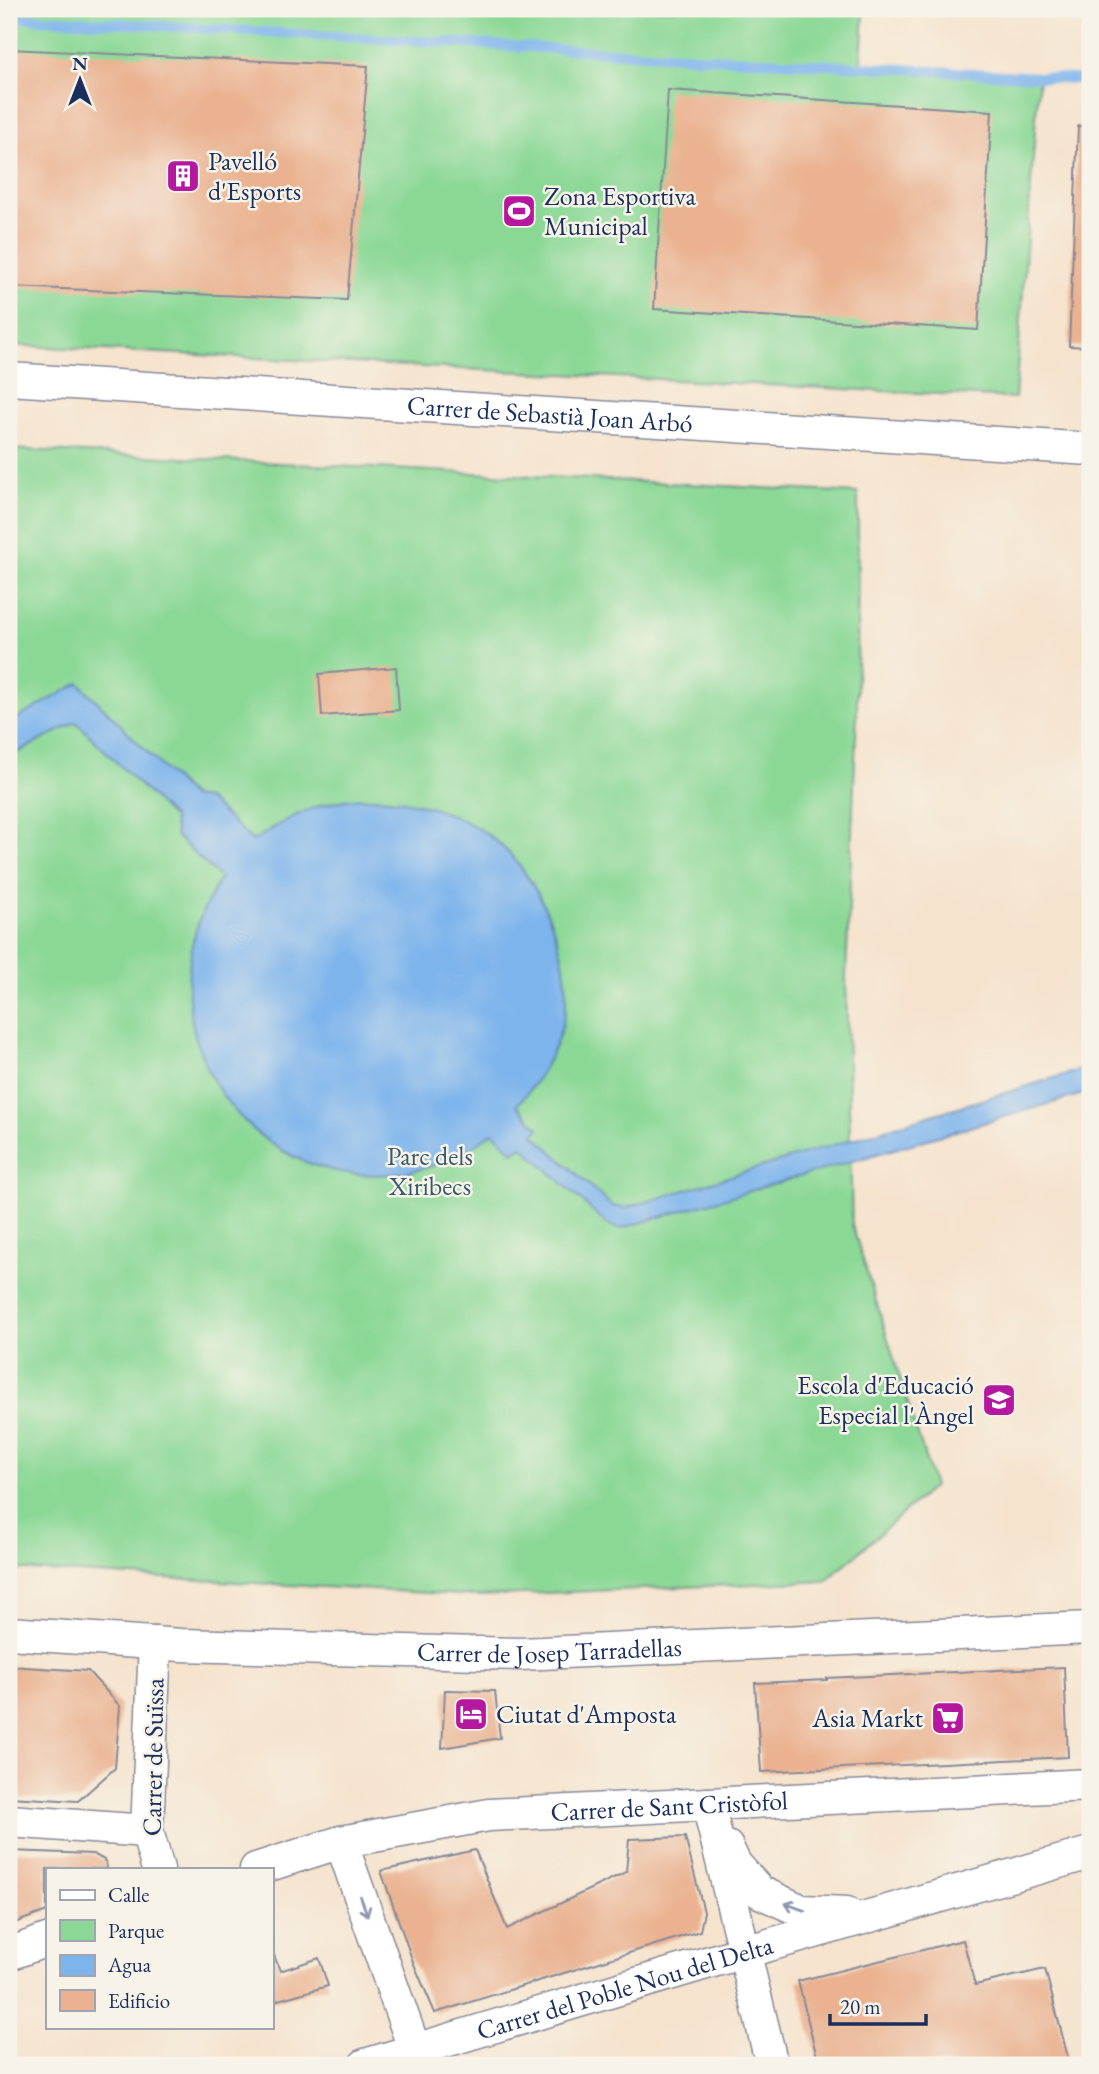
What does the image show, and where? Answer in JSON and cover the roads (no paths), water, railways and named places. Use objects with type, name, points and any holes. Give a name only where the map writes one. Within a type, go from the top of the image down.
[{"type":"street","name":"Carrer de Sebastià Joan Arbó","points":[[9,379],[1090,449]]},
{"type":"street","name":"Carrer de Josep Tarradellas","points":[[9,1633],[155,1643],[520,1654],[1090,1628]]},
{"type":"street","name":"Carrer de Suïssa","points":[[155,1643],[147,1831],[158,1868]]},
{"type":"street","name":"Carrer de Sant Cristòfol","points":[[259,1868],[341,1842],[489,1815],[1090,1785]]},
{"type":"street","points":[[708,1804],[772,2065]]},
{"type":"street","name":"Carrer del Poble Nou del Delta","points":[[708,1804],[735,1864],[760,1892],[802,1911],[887,1911]]},
{"type":"street","points":[[9,1821],[147,1831]]},
{"type":"street","points":[[341,1842],[418,2058]]},
{"type":"street","name":"Carrer del Poble Nou del Delta","points":[[365,2065],[418,2058],[744,1952],[1090,1853]]},
{"type":"street","points":[[9,1954],[46,1940]]},
{"type":"water","points":[[79,683],[192,797],[207,799],[253,841],[308,810],[332,802],[367,798],[389,799],[436,809],[459,818],[498,843],[521,867],[543,904],[559,943],[565,977],[565,1011],[556,1045],[532,1087],[517,1105],[539,1128],[534,1135],[612,1206],[626,1208],[1090,1067],[1090,1092],[619,1229],[608,1225],[522,1146],[513,1152],[493,1132],[443,1162],[390,1174],[340,1172],[294,1156],[254,1130],[222,1094],[200,1050],[189,1001],[192,947],[199,920],[220,878],[176,836],[173,818],[76,722],[9,757],[9,723]]},
{"type":"waterway","points":[[9,17],[1090,80]]},
{"type":"place","name":"Pavelló d'Esports","points":[[183,176]]},
{"type":"place","name":"Zona Esportiva Municipal","points":[[519,211]]},
{"type":"place","name":"Escola d'Educació Especial l'Àngel","points":[[999,1400]]},
{"type":"place","name":"Ciutat d'Amposta","points":[[471,1714]]},
{"type":"place","name":"Asia Markt","points":[[948,1718]]},
{"type":"park label","name":"Parc dels Xiribecs","points":[[430,1171]]}]
